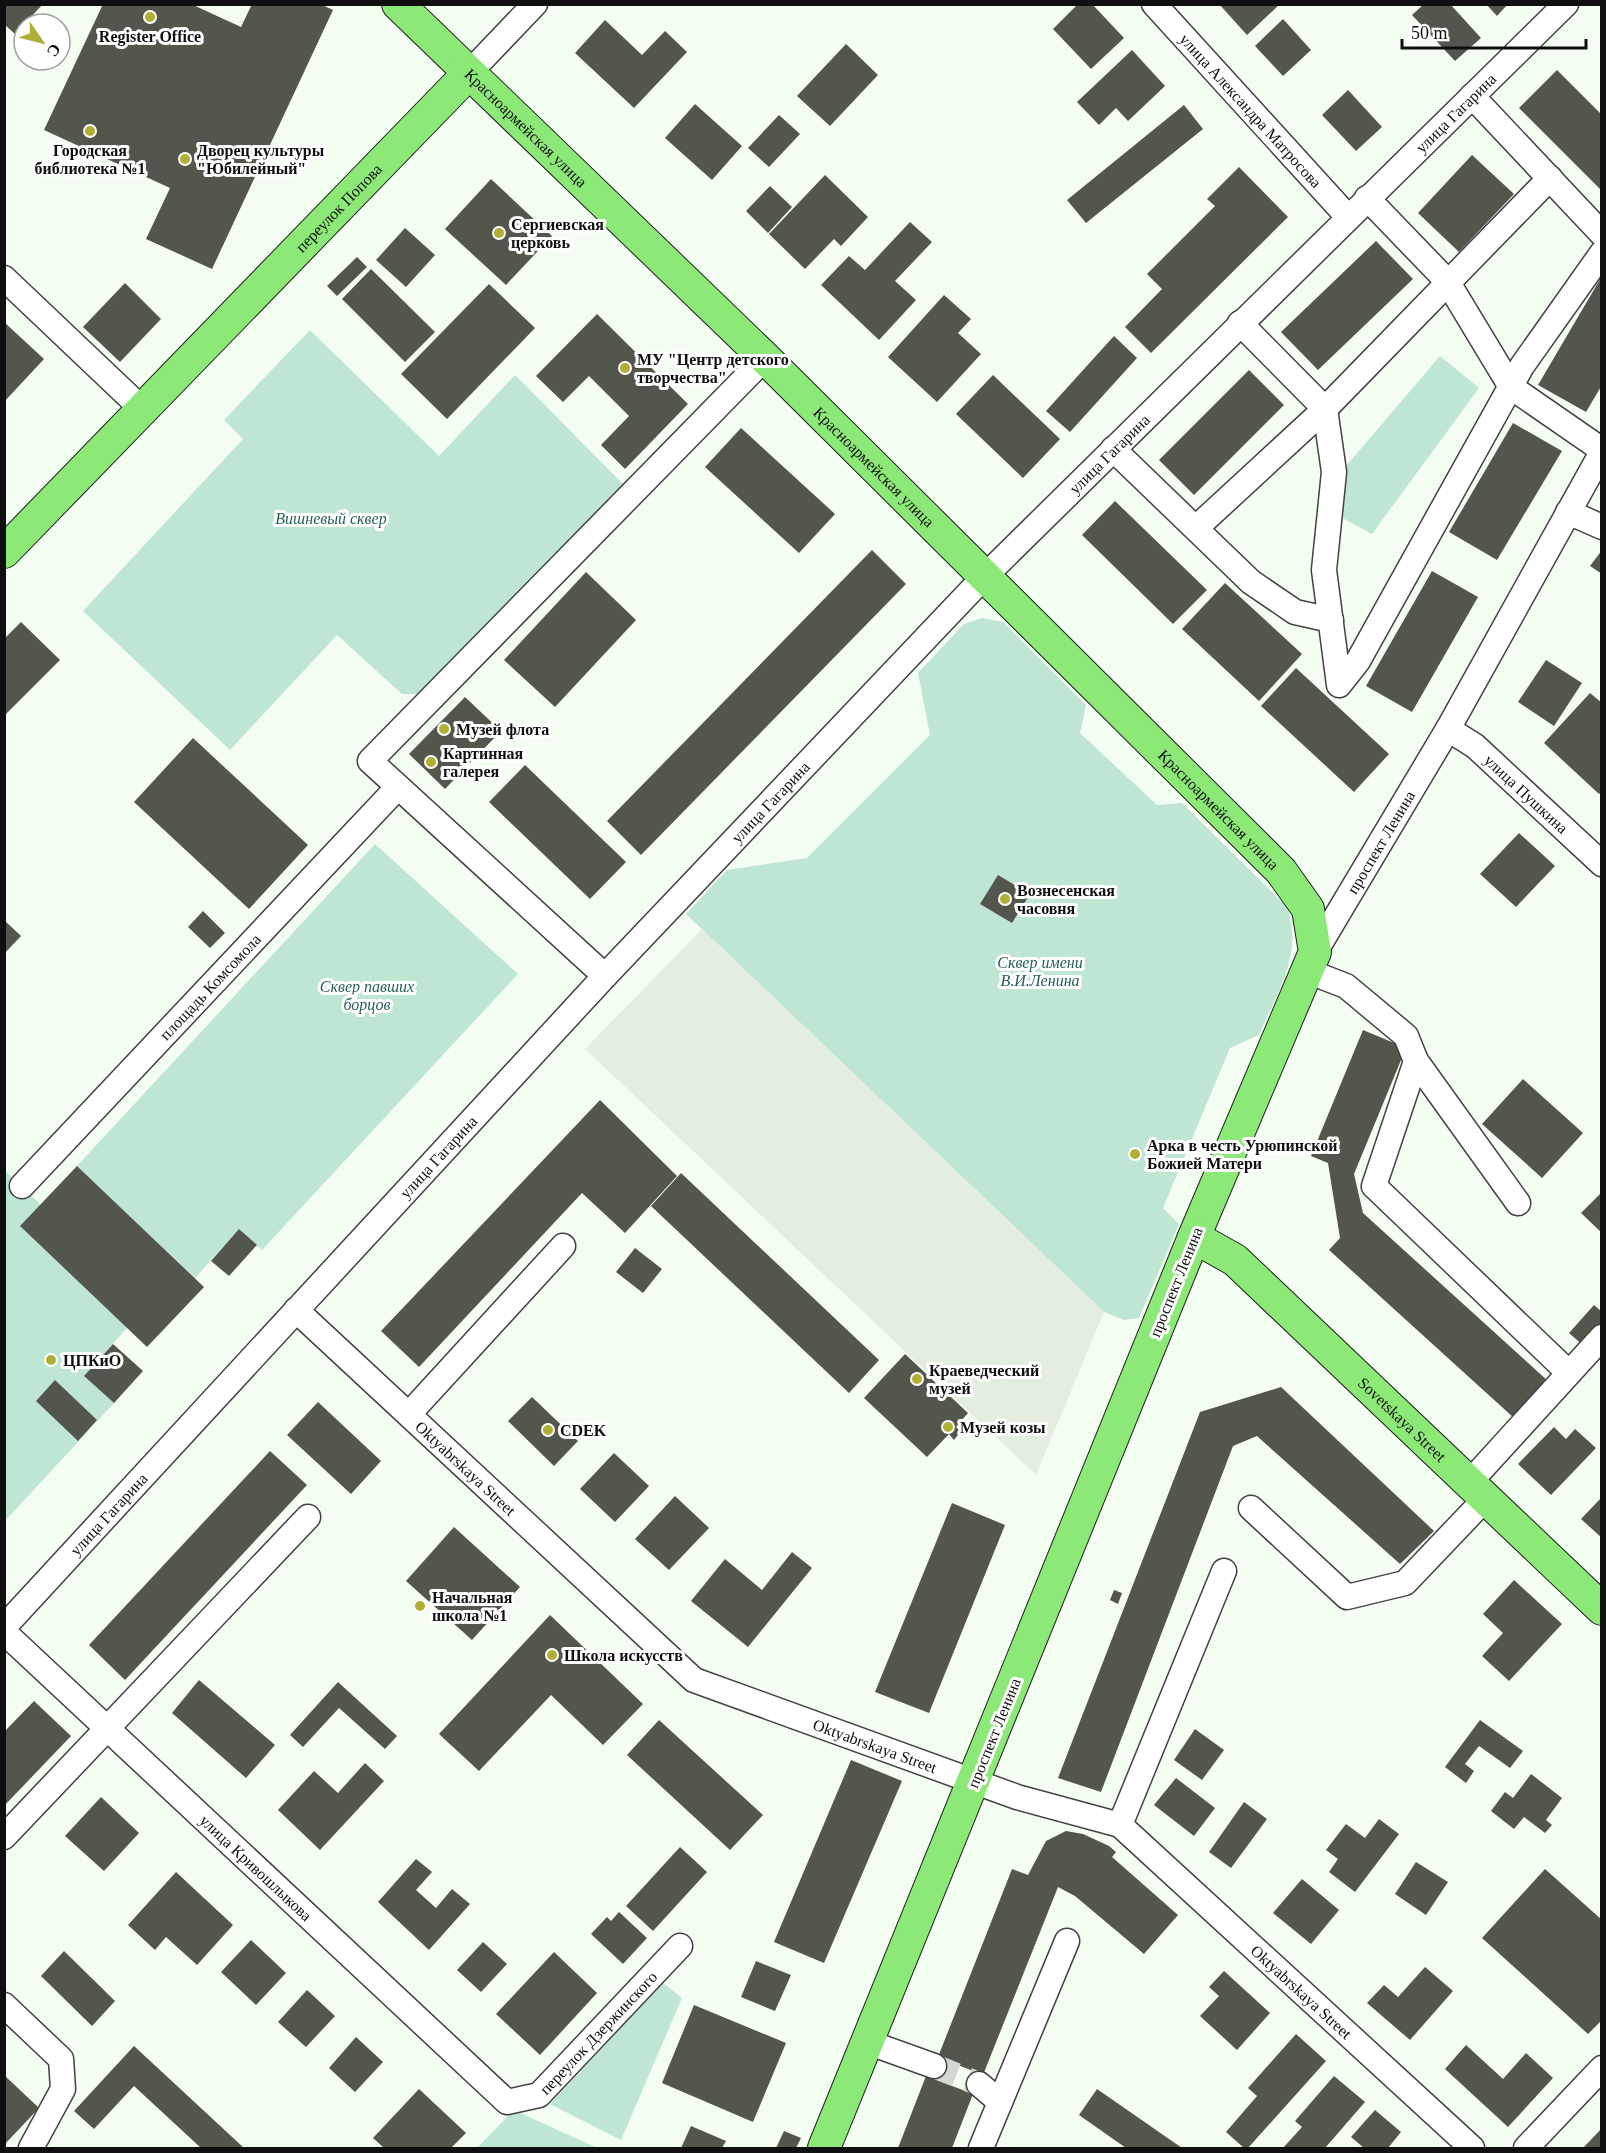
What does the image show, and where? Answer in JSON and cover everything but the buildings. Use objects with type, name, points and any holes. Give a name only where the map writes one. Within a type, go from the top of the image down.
[{"type":"main road","name":"Красноармейская улица","points":[[398,4],[765,358],[983,578],[1281,871],[1308,909],[1311,961]]},
{"type":"main road","name":"переулок Попова","points":[[4,552],[141,408],[469,73]]},
{"type":"main road","name":"проспект Ленина","points":[[824,2148],[975,1781],[1194,1237],[1311,961]]},
{"type":"main road","name":"Sovetskaya Street","points":[[1194,1237],[1235,1260],[1602,1610]]},
{"type":"street","name":"переулок Попова","points":[[469,73],[535,4]]},
{"type":"street","name":"улица Александра Матросова","points":[[1154,4],[1348,216]]},
{"type":"street","name":"улица Гагарина","points":[[4,1627],[605,976],[983,578],[1348,216],[1566,4]]},
{"type":"street","points":[[1472,96],[1602,234]]},
{"type":"street","points":[[1196,528],[1324,409],[1550,178]]},
{"type":"street","points":[[1367,198],[1447,281],[1510,387],[1602,451]]},
{"type":"street","points":[[1240,323],[1324,409],[1334,472],[1324,570],[1339,685],[1358,661],[1522,366],[1602,253]]},
{"type":"street","points":[[4,278],[141,408]]},
{"type":"street","points":[[605,976],[370,761],[765,358]]},
{"type":"street","points":[[1113,449],[1251,582],[1295,612],[1331,620]]},
{"type":"street","name":"проспект Ленина","points":[[1311,961],[1448,729],[1602,451]]},
{"type":"street","points":[[1568,512],[1602,527]]},
{"type":"street","name":"улица Пушкина","points":[[1448,729],[1475,746],[1602,864]]},
{"type":"street","name":"площадь Комсомола","points":[[22,1186],[398,787]]},
{"type":"street","points":[[1311,961],[1346,986],[1406,1036],[1416,1061],[1518,1203]]},
{"type":"street","points":[[1416,1061],[1374,1186],[1569,1373]]},
{"type":"street","points":[[409,1414],[563,1246]]},
{"type":"street","name":"Oktyabrskaya Street","points":[[296,1310],[694,1680],[793,1718],[1017,1797],[1120,1825],[1472,2148]]},
{"type":"street","points":[[1251,1508],[1347,1597],[1405,1583],[1569,1373],[1602,1337]]},
{"type":"street","points":[[4,1838],[308,1517]]},
{"type":"street","points":[[1120,1825],[1224,1571]]},
{"type":"street","name":"улица Кривошлыкова","points":[[4,1632],[507,2102]]},
{"type":"street","points":[[981,2148],[1067,1941]]},
{"type":"street","name":"переулок Дзержинского","points":[[507,2102],[539,2095],[680,1946]]},
{"type":"street","points":[[4,2005],[62,2059],[63,2089],[31,2148]]},
{"type":"street","points":[[867,2042],[934,2067]]},
{"type":"street","points":[[1526,2148],[1602,2068]]},
{"type":"street","points":[[980,2084],[1000,2102]]},
{"type":"green space","name":"Вишневый сквер","points":[[310,330],[439,456],[515,375],[624,485],[420,694],[402,694],[337,635],[230,750],[83,611],[243,439],[224,420]]},
{"type":"green space","points":[[1440,356],[1479,388],[1372,534],[1335,514],[1347,465]]},
{"type":"green space","name":"Сквер имени В.И.Ленина","points":[[982,618],[1003,622],[1086,705],[1080,733],[1157,805],[1182,803],[1286,906],[1291,923],[1291,956],[1259,1035],[1230,1048],[1163,1208],[1179,1224],[1139,1318],[1124,1320],[1104,1312],[686,914],[727,870],[807,858],[930,735],[918,673],[964,624]]},
{"type":"green space","name":"Сквер павших борцов","points":[[375,844],[518,974],[262,1250],[239,1229],[195,1278],[77,1166]]},
{"type":"green space","name":"ЦПКиО","points":[[4,1170],[41,1205],[21,1227],[127,1328],[84,1376],[114,1403],[5,1521]]},
{"type":"green space","points":[[663,1983],[682,1998],[621,2140],[550,2104]]},
{"type":"green space","points":[[514,2110],[597,2148],[477,2148]]},
{"type":"shaded area","points":[[702,929],[1104,1312],[1036,1475],[585,1049]]},
{"type":"tunnel","points":[[934,2066],[979,2084]]},
{"type":"place","name":"Register Office","points":[[150,17]]},
{"type":"place","name":"Городская библиотека №1","points":[[90,131]]},
{"type":"place","name":"Дворец культуры \"Юбилейный\"","points":[[185,159]]},
{"type":"place","name":"Сергиевская церковь","points":[[499,233]]},
{"type":"place","name":"МУ \"Центр детского творчества\"","points":[[625,368]]},
{"type":"place","name":"Музей флота","points":[[444,729]]},
{"type":"place","name":"Картинная галерея","points":[[431,762]]},
{"type":"place","name":"Вознесенская часовня","points":[[1005,899]]},
{"type":"place","name":"Арка в честь Урюпинской Божией Матери","points":[[1135,1154]]},
{"type":"place","name":"ЦПКиО","points":[[51,1360]]},
{"type":"place","name":"Краеведческий музей","points":[[917,1379]]},
{"type":"place","name":"Музей козы","points":[[948,1427]]},
{"type":"place","name":"CDEK","points":[[548,1430]]},
{"type":"place","name":"Начальная школа №1","points":[[420,1606]]},
{"type":"place","name":"Школа искусств","points":[[552,1655]]}]
